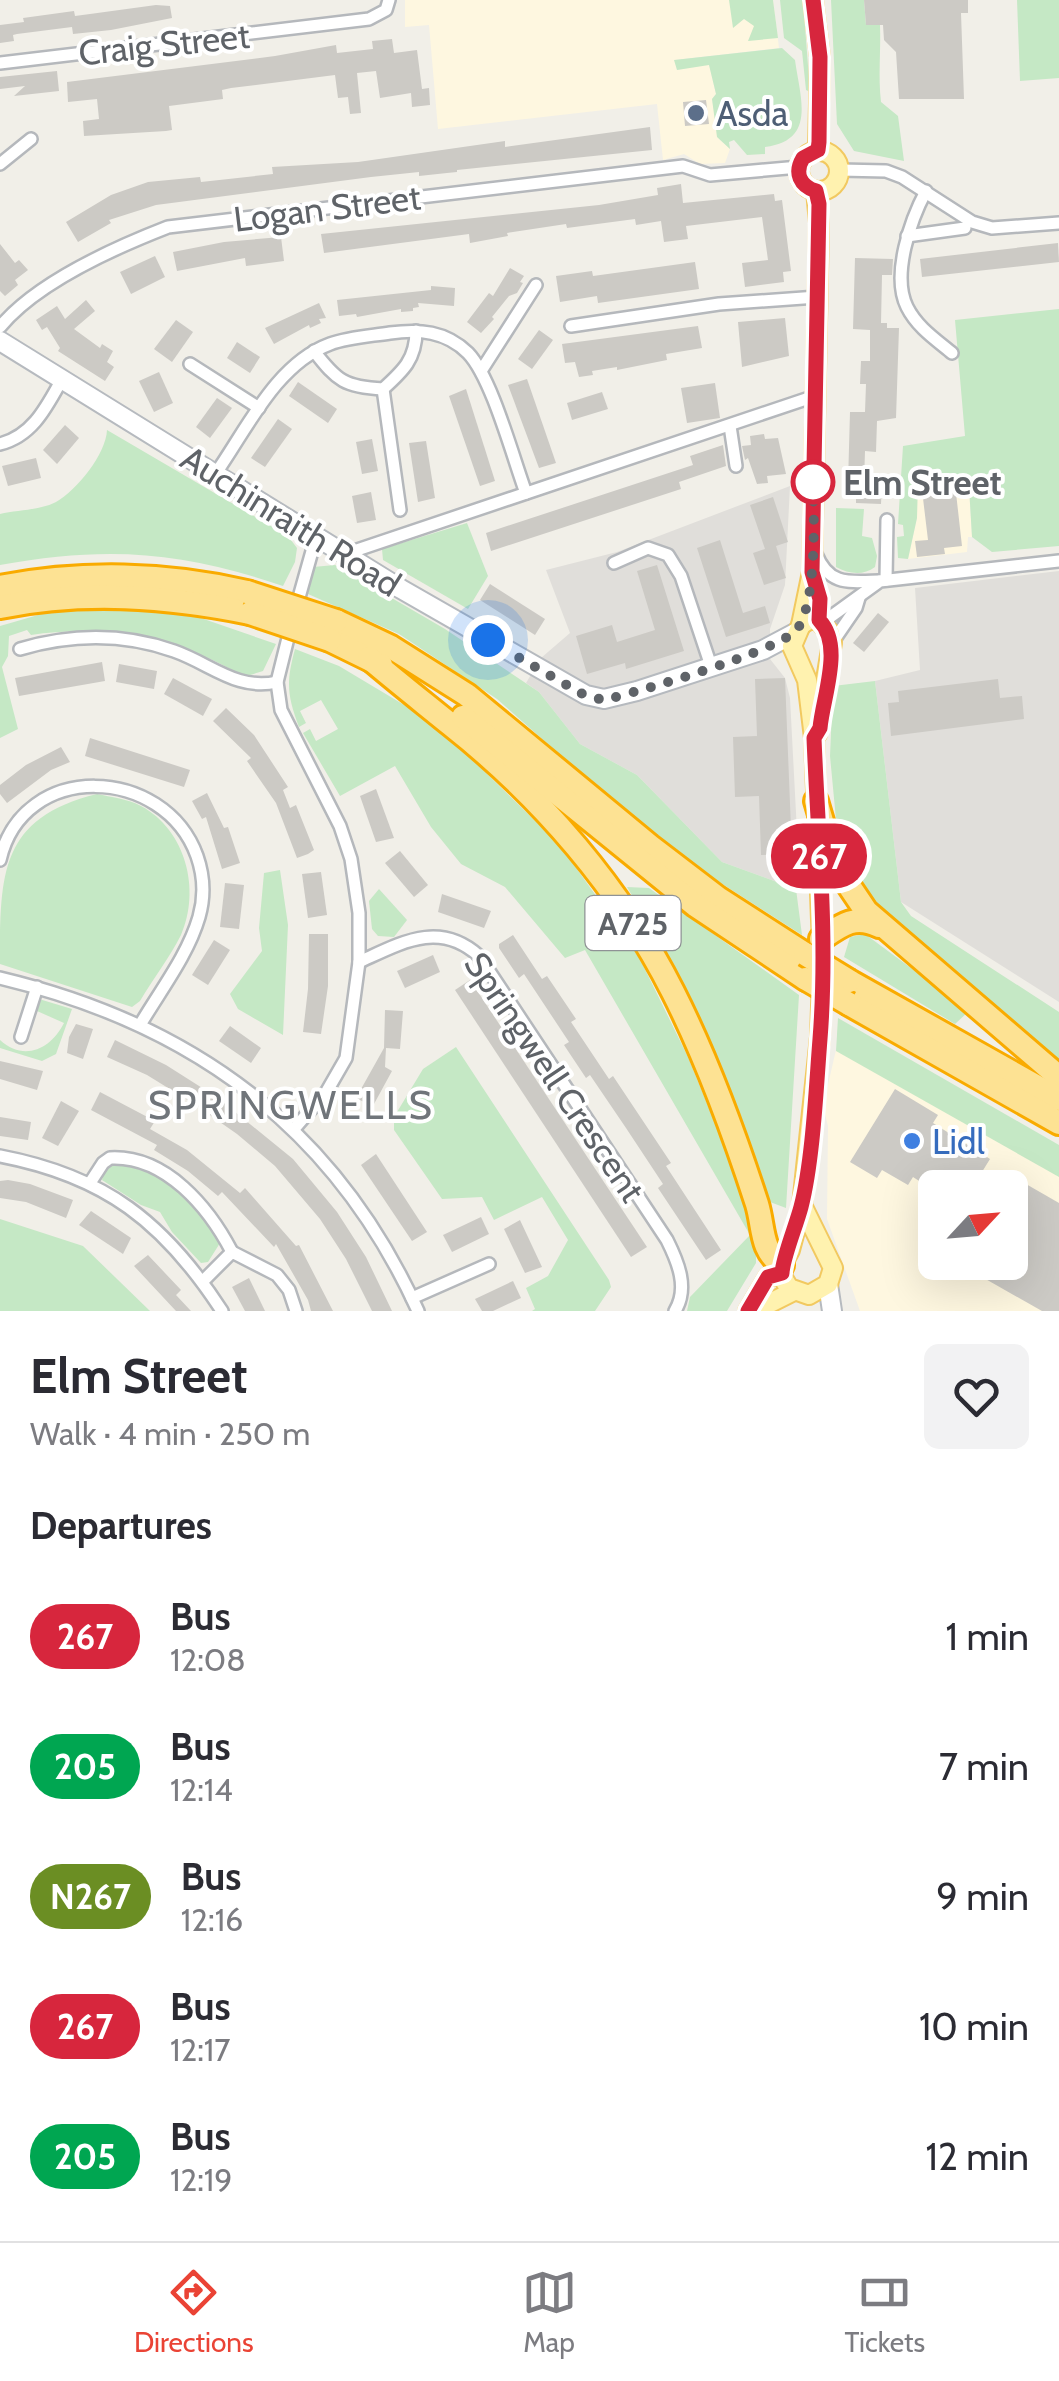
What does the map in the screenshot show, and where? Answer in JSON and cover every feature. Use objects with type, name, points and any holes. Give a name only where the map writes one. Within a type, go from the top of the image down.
[{"type":"highway","name":"A725","points":[[0,587],[124,576],[190,582],[391,647],[467,695],[718,898],[813,947],[849,992],[1059,1122]]},
{"type":"highway","name":"A725","points":[[0,608],[53,599],[114,596],[249,603]]},
{"type":"highway","name":"A725","points":[[333,631],[453,726],[532,798],[576,846],[634,923],[695,1042],[753,1193],[766,1248],[785,1262]]},
{"type":"highway","name":"A725","points":[[368,658],[456,711],[694,905],[806,979],[849,992],[1059,1099]]},
{"type":"highway","points":[[816,801],[836,865],[854,897],[882,928],[1059,1077]]},
{"type":"highway","points":[[813,947],[851,921],[868,921],[882,928]]},
{"type":"main road","points":[[813,0],[820,57],[818,150]]},
{"type":"main road","points":[[818,150],[834,156],[840,170],[834,185],[816,191],[803,184],[799,167],[803,158],[818,150]]},
{"type":"main road","points":[[798,1293],[785,1262],[802,1205],[820,1036],[813,947],[814,738],[804,635],[820,599],[812,572],[816,191]]},
{"type":"main road","points":[[804,635],[812,665],[824,662],[831,648]]},
{"type":"main road","points":[[804,635],[831,648]]},
{"type":"main road","points":[[814,738],[820,728],[831,648]]},
{"type":"main road","points":[[751,1311],[798,1293],[817,1293],[828,1284],[833,1268],[831,1259],[820,1246],[802,1205]]},
{"type":"main road","points":[[751,1311],[768,1277],[808,1243],[820,1246]]},
{"type":"street","name":"Craig Street","points":[[0,63],[369,19],[387,5]]},
{"type":"street","points":[[0,164],[31,138]]},
{"type":"street","name":"Logan Street","points":[[0,327],[26,302],[108,251],[168,227],[683,166],[710,175],[799,167]]},
{"type":"street","points":[[840,170],[886,171],[926,191],[972,222],[992,228],[1059,222]]},
{"type":"street","points":[[926,191],[907,236],[902,280],[905,304],[919,325],[952,353]]},
{"type":"street","points":[[907,236],[965,228]]},
{"type":"street","points":[[481,372],[536,285]]},
{"type":"street","points":[[572,326],[719,304],[817,297]]},
{"type":"street","points":[[314,352],[333,376],[352,387],[383,389],[408,366],[416,346],[416,331]]},
{"type":"street","points":[[216,473],[277,384],[314,352],[338,341],[434,332],[468,354],[481,372],[526,493]]},
{"type":"street","name":"Auchinraith Road","points":[[0,341],[316,537],[586,696],[604,700],[711,666]]},
{"type":"street","points":[[190,364],[259,408]]},
{"type":"street","points":[[0,444],[32,427],[60,380]]},
{"type":"street","points":[[383,389],[400,510]]},
{"type":"street","points":[[345,554],[815,396]]},
{"type":"street","points":[[730,426],[736,466]]},
{"type":"street","points":[[883,581],[887,520]]},
{"type":"street","points":[[294,1128],[327,1091],[346,1058],[359,962],[359,913],[350,856],[322,785],[286,724],[277,682],[316,537]]},
{"type":"street","points":[[812,545],[820,565],[830,576],[843,580],[883,581],[1059,561]]},
{"type":"street","points":[[614,563],[648,548],[668,555],[681,576],[711,666],[763,650],[779,655],[848,602],[883,581]]},
{"type":"street","points":[[831,648],[859,598]]},
{"type":"street","points":[[20,649],[54,639],[86,637],[141,642],[203,663],[244,684],[277,682]]},
{"type":"street","points":[[0,860],[12,831],[23,818],[58,794],[81,787],[106,785],[138,792],[177,820],[188,835],[203,874],[200,915],[140,1026]]},
{"type":"street","name":"Springwell Crescent","points":[[359,962],[406,942],[444,936],[464,942],[478,956],[667,1240],[682,1281],[680,1303],[675,1311]]},
{"type":"street","points":[[0,978],[109,1011],[193,1053],[240,1084],[294,1128],[344,1186],[415,1305],[489,1264]]},
{"type":"street","points":[[21,1038],[37,987]]},
{"type":"street","points":[[0,1156],[49,1167],[90,1183],[155,1228],[202,1280],[222,1311]]},
{"type":"street","points":[[90,1183],[110,1158],[146,1165],[180,1185],[212,1216],[232,1252],[277,1274],[289,1290],[296,1311]]},
{"type":"street","points":[[202,1280],[232,1252]]},
{"type":"street","points":[[828,1284],[832,1311]]},
{"type":"street","points":[[798,1293],[820,1311]]},
{"type":"shaded area","points":[[405,0],[773,0],[779,48],[675,60],[677,70],[709,64],[719,139],[730,149],[725,163],[700,164],[684,154],[663,160],[657,104],[438,129],[429,25],[405,27]]},
{"type":"shaded area","points":[[960,481],[969,487],[972,537],[968,537],[967,552],[908,559],[917,518],[917,482]]},
{"type":"shaded area","points":[[790,486],[785,585],[770,629],[770,659],[785,678],[790,698],[798,851],[796,889],[722,862],[637,775],[580,744],[539,692],[526,683],[541,658],[570,633],[546,570],[617,552]]},
{"type":"shaded area","points":[[1059,571],[1059,1002],[901,902],[875,681],[920,670],[915,588]]},
{"type":"shaded area","points":[[836,1050],[1059,1176],[1059,1311],[860,1311],[827,1219],[828,1126],[823,1106]]},
{"type":"green space","points":[[729,0],[773,0],[778,38],[748,41],[754,26],[744,19],[733,28]]},
{"type":"green space","points":[[780,0],[803,0],[810,92],[806,90],[802,51],[784,38]]},
{"type":"green space","points":[[831,0],[864,0],[866,25],[880,25],[881,102],[898,116],[904,161],[854,151],[837,124]]},
{"type":"green space","points":[[1017,0],[1059,0],[1059,78],[1020,81]]},
{"type":"green space","points":[[782,48],[795,60],[801,102],[799,126],[781,143],[765,147],[765,154],[747,155],[734,140],[729,142],[730,149],[717,137],[712,99],[716,94],[709,65],[677,70],[674,60]]},
{"type":"green space","points":[[1059,309],[1059,546],[992,552],[972,537],[969,487],[960,481],[918,482],[917,518],[908,559],[898,558],[897,537],[904,536],[903,525],[898,524],[903,446],[965,436],[955,320]]},
{"type":"green space","points":[[107,430],[288,536],[297,548],[283,586],[210,565],[143,555],[75,555],[0,565],[0,514],[43,507],[64,496],[96,460]]},
{"type":"green space","points":[[836,508],[864,509],[862,536],[872,538],[877,556],[875,567],[856,573],[836,567]]},
{"type":"green space","points":[[467,523],[488,576],[468,609],[383,560],[382,549]]},
{"type":"green space","points":[[335,565],[445,629],[539,692],[580,744],[637,775],[722,862],[796,889],[802,935],[713,878],[620,808],[497,699],[399,634],[308,594],[313,567]]},
{"type":"green space","points":[[122,605],[195,616],[276,644],[263,671],[244,677],[194,652],[141,637],[86,631],[31,635],[27,630],[9,636],[8,656],[2,667],[18,729],[0,738],[0,626],[52,611]]},
{"type":"green space","points":[[295,649],[339,666],[436,724],[559,844],[637,953],[688,1057],[737,1177],[756,1236],[756,1263],[727,1311],[687,1311],[690,1297],[750,1235],[585,950],[565,958],[505,887],[461,864],[431,827],[395,766],[340,796],[303,733],[310,729],[316,741],[338,729],[321,700],[300,711],[306,723],[299,727],[295,716],[289,688]]},
{"type":"green space","points":[[875,681],[901,902],[911,916],[1059,1012],[1059,1060],[899,931],[854,881],[837,830],[830,756],[833,686]]},
{"type":"green space","points":[[97,794],[136,804],[156,817],[179,845],[189,881],[190,899],[181,935],[140,1001],[132,1007],[0,964],[2,902],[12,854],[24,834],[41,818],[65,804]]},
{"type":"green space","points":[[280,870],[288,925],[283,1035],[238,1009],[230,994],[262,951],[259,928],[264,873]]},
{"type":"green space","points":[[627,887],[649,888],[799,995],[786,1208],[770,1202],[718,1063],[676,969]]},
{"type":"green space","points":[[379,889],[407,920],[394,937],[378,936],[372,929],[369,901]]},
{"type":"green space","points":[[865,934],[969,1011],[955,1024],[844,957],[850,937]]},
{"type":"green space","points":[[39,999],[72,1009],[56,1054],[42,1061],[0,1048],[0,1040],[18,1050],[36,1050],[59,1032],[64,1023],[37,1011]]},
{"type":"green space","points":[[838,1018],[1059,1145],[1059,1177],[836,1051]]},
{"type":"green space","points":[[456,1047],[609,1280],[611,1287],[595,1311],[532,1311],[535,1309],[526,1288],[548,1276],[568,1240],[542,1197],[494,1220],[482,1197],[442,1199],[394,1130],[394,1117],[423,1069]]},
{"type":"green space","points":[[118,1163],[164,1180],[204,1214],[220,1243],[208,1262],[201,1263],[172,1232],[160,1212],[141,1205],[102,1180],[105,1168]]},
{"type":"green space","points":[[0,1219],[83,1246],[150,1311],[0,1311]]},
{"type":"building","points":[[864,0],[968,0],[968,13],[961,13],[964,99],[899,99],[896,52],[884,40],[883,25],[866,25]]},
{"type":"building","points":[[170,6],[172,18],[73,34],[72,27],[17,34],[13,35],[14,41],[0,43],[0,25],[24,22],[23,18],[74,11],[75,16]]},
{"type":"building","points":[[392,39],[394,53],[417,50],[422,89],[429,88],[430,105],[412,107],[411,93],[380,98],[376,71],[357,73],[361,113],[350,114],[348,97],[338,98],[335,75],[231,88],[222,90],[223,99],[169,106],[172,130],[84,136],[83,121],[99,119],[97,99],[68,102],[67,82],[336,45],[337,53],[373,49],[372,41]]},
{"type":"building","points":[[57,71],[59,91],[14,96],[25,86],[0,89],[0,77]]},
{"type":"building","points":[[706,100],[709,124],[685,126],[683,102]]},
{"type":"building","points":[[650,127],[652,150],[419,176],[419,172],[371,177],[156,205],[109,220],[111,223],[78,242],[66,222],[111,195],[148,182],[200,177],[201,182],[273,174],[272,167],[358,162],[505,141],[505,147]]},
{"type":"building","points":[[681,184],[683,203],[774,194],[775,201],[782,200],[791,271],[783,272],[784,282],[745,287],[742,263],[768,260],[762,217],[686,226],[688,239],[664,242],[661,221],[636,225],[635,219],[567,228],[566,224],[470,243],[469,234],[324,253],[321,234],[599,205],[658,195],[657,188]]},
{"type":"building","points":[[281,237],[284,261],[246,266],[245,258],[177,271],[173,252]]},
{"type":"building","points":[[1058,243],[1059,262],[922,277],[920,259]]},
{"type":"building","points":[[0,244],[15,263],[19,260],[28,270],[15,280],[18,285],[5,296],[0,291]]},
{"type":"building","points":[[155,256],[165,277],[131,294],[120,272]]},
{"type":"building","points":[[855,258],[893,259],[892,275],[882,275],[881,323],[887,323],[887,328],[899,328],[896,418],[877,421],[876,452],[865,451],[864,482],[882,482],[881,504],[856,503],[856,483],[848,483],[850,412],[865,412],[866,384],[860,384],[861,361],[870,361],[870,330],[853,329]]},
{"type":"building","points":[[695,262],[699,289],[598,303],[597,296],[560,302],[556,276],[592,271],[593,276]]},
{"type":"building","points":[[510,268],[524,276],[520,282],[523,283],[481,333],[467,322],[489,293],[493,296]]},
{"type":"building","points":[[431,286],[455,288],[454,306],[418,303],[413,311],[339,316],[337,300],[431,290]]},
{"type":"building","points":[[86,300],[95,311],[74,329],[100,348],[102,344],[113,351],[107,362],[114,367],[105,381],[58,351],[60,348],[47,327],[42,330],[36,320],[57,306],[65,319]]},
{"type":"building","points":[[319,303],[326,318],[319,319],[321,323],[310,328],[309,325],[274,344],[265,328]]},
{"type":"building","points":[[785,318],[789,356],[742,367],[738,322]]},
{"type":"building","points":[[176,320],[193,332],[172,362],[154,349]]},
{"type":"building","points":[[698,326],[702,348],[666,354],[667,360],[592,371],[593,375],[579,377],[575,362],[565,363],[562,344]]},
{"type":"building","points":[[539,330],[553,340],[532,369],[518,359]]},
{"type":"building","points":[[237,342],[260,357],[250,373],[227,358]]},
{"type":"building","points":[[159,372],[173,403],[154,412],[139,381]]},
{"type":"building","points":[[527,379],[556,463],[539,468],[508,385]]},
{"type":"building","points":[[298,382],[337,409],[328,423],[289,396]]},
{"type":"building","points":[[715,383],[720,418],[687,423],[681,388]]},
{"type":"building","points":[[466,389],[495,481],[480,486],[449,396]]},
{"type":"building","points":[[602,392],[608,409],[572,420],[567,403]]},
{"type":"building","points":[[217,398],[232,408],[210,438],[196,427]]},
{"type":"building","points":[[278,419],[292,429],[265,467],[251,458]]},
{"type":"building","points":[[65,425],[79,438],[57,464],[43,450]]},
{"type":"building","points":[[764,434],[765,439],[778,438],[786,474],[767,476],[768,483],[757,484],[742,446],[751,445],[750,436]]},
{"type":"building","points":[[372,439],[378,471],[362,474],[356,442]]},
{"type":"building","points":[[426,441],[435,498],[418,502],[409,443]]},
{"type":"building","points":[[723,445],[726,466],[679,482],[681,489],[491,551],[486,533],[693,465],[690,456]]},
{"type":"building","points":[[36,458],[41,478],[8,486],[2,466]]},
{"type":"building","points":[[955,484],[962,546],[944,548],[945,554],[917,557],[915,541],[928,540],[922,490]]},
{"type":"building","points":[[371,492],[376,520],[357,523],[352,496]]},
{"type":"building","points":[[773,497],[788,542],[776,546],[786,578],[764,585],[753,553],[765,549],[750,505]]},
{"type":"building","points":[[720,540],[743,613],[765,606],[770,623],[726,637],[697,548]]},
{"type":"building","points":[[657,565],[684,651],[626,669],[625,663],[587,674],[576,636],[612,625],[617,642],[655,630],[637,571]]},
{"type":"building","points":[[490,584],[545,619],[535,635],[480,600]]},
{"type":"building","points":[[878,613],[889,622],[864,652],[853,643]]},
{"type":"building","points":[[102,662],[105,681],[19,696],[15,678]]},
{"type":"building","points":[[119,664],[157,671],[154,689],[116,682]]},
{"type":"building","points":[[173,678],[212,699],[203,716],[164,694]]},
{"type":"building","points":[[785,678],[792,854],[761,855],[759,796],[735,797],[733,737],[757,736],[755,679]]},
{"type":"building","points":[[998,679],[1000,698],[1022,696],[1024,719],[891,736],[888,703],[899,702],[898,691]]},
{"type":"building","points":[[226,708],[254,735],[288,787],[283,790],[290,808],[296,805],[314,850],[308,854],[297,858],[276,803],[247,761],[251,758],[213,721]]},
{"type":"building","points":[[90,738],[190,770],[184,787],[85,756]]},
{"type":"building","points":[[61,747],[70,762],[51,770],[7,803],[0,794],[0,785],[26,765]]},
{"type":"building","points":[[376,789],[394,838],[376,842],[360,796]]},
{"type":"building","points":[[207,793],[224,828],[228,827],[240,863],[222,869],[206,817],[202,819],[192,801]]},
{"type":"building","points":[[400,851],[428,885],[414,897],[385,863]]},
{"type":"building","points":[[321,872],[327,915],[308,918],[302,874]]},
{"type":"building","points":[[225,883],[244,885],[239,929],[220,927]]},
{"type":"building","points":[[442,894],[491,911],[484,928],[438,912]]},
{"type":"building","points":[[309,934],[328,934],[328,986],[321,1034],[303,1032]]},
{"type":"building","points":[[513,935],[542,979],[547,976],[576,1019],[571,1022],[609,1079],[613,1076],[671,1163],[666,1166],[721,1250],[706,1260],[658,1188],[663,1184],[590,1075],[586,1078],[564,1045],[569,1042],[524,974],[519,978],[499,948]]},
{"type":"building","points":[[214,940],[230,950],[208,985],[192,975]]},
{"type":"building","points":[[433,955],[440,972],[405,988],[397,971]]},
{"type":"building","points":[[470,980],[647,1247],[631,1257],[455,990]]},
{"type":"building","points":[[385,1010],[403,1011],[400,1049],[386,1048],[385,1067],[392,1071],[374,1104],[368,1104],[356,1098],[384,1048]]},
{"type":"building","points":[[76,1024],[93,1029],[83,1059],[67,1053]]},
{"type":"building","points":[[230,1026],[261,1048],[251,1063],[219,1041]]},
{"type":"building","points":[[115,1040],[166,1065],[218,1098],[293,1159],[337,1212],[366,1257],[392,1311],[372,1311],[320,1219],[275,1166],[194,1104],[147,1075],[107,1057]]},
{"type":"building","points":[[0,1061],[43,1071],[37,1090],[0,1079]]},
{"type":"building","name":"Lidl","points":[[895,1089],[938,1115],[933,1123],[990,1159],[983,1170],[918,1170],[918,1180],[913,1177],[908,1185],[882,1170],[877,1178],[850,1162]]},
{"type":"building","points":[[100,1092],[155,1121],[150,1129],[187,1150],[240,1193],[245,1188],[299,1245],[333,1311],[311,1311],[276,1244],[274,1247],[222,1192],[218,1196],[154,1150],[157,1145],[91,1110]]},
{"type":"building","points":[[61,1101],[79,1111],[58,1146],[42,1138]]},
{"type":"building","points":[[0,1117],[31,1122],[28,1140],[0,1136]]},
{"type":"building","points":[[376,1154],[427,1232],[412,1241],[361,1165]]},
{"type":"building","points":[[0,1181],[73,1200],[66,1218],[26,1202],[0,1198]]},
{"type":"building","points":[[1028,1185],[1059,1203],[1059,1311],[1042,1311],[987,1280],[1028,1280]]},
{"type":"building","points":[[91,1211],[131,1238],[123,1254],[79,1225]]},
{"type":"building","points":[[481,1217],[489,1234],[452,1252],[443,1235]]},
{"type":"building","points":[[520,1220],[542,1267],[525,1273],[504,1229]]},
{"type":"building","points":[[148,1255],[181,1290],[176,1295],[191,1311],[176,1311],[134,1266]]},
{"type":"building","points":[[249,1278],[265,1311],[245,1311],[232,1287]]},
{"type":"building","points":[[513,1281],[521,1298],[493,1311],[482,1311],[475,1299]]},
{"type":"bus line","name":"267","points":[[748,1311],[768,1277],[782,1273],[802,1205],[820,1036],[822,981],[814,738],[820,728],[832,643],[830,633],[819,620],[820,599],[812,572],[819,204],[816,191],[803,184],[799,173],[803,158],[818,150],[819,142],[820,57],[813,0]]},
{"type":"place","name":"Asda","points":[[696,113]]},
{"type":"place","name":"Elm Street","points":[[813,482]]},
{"type":"place","name":"Lidl","points":[[912,1141]]},
{"type":"district","name":"SPRINGWELLS","points":[[291,1104]]},
{"type":"route","points":[[488,640],[586,696],[604,700],[763,650],[795,633],[801,624],[812,572],[813,482]]}]
